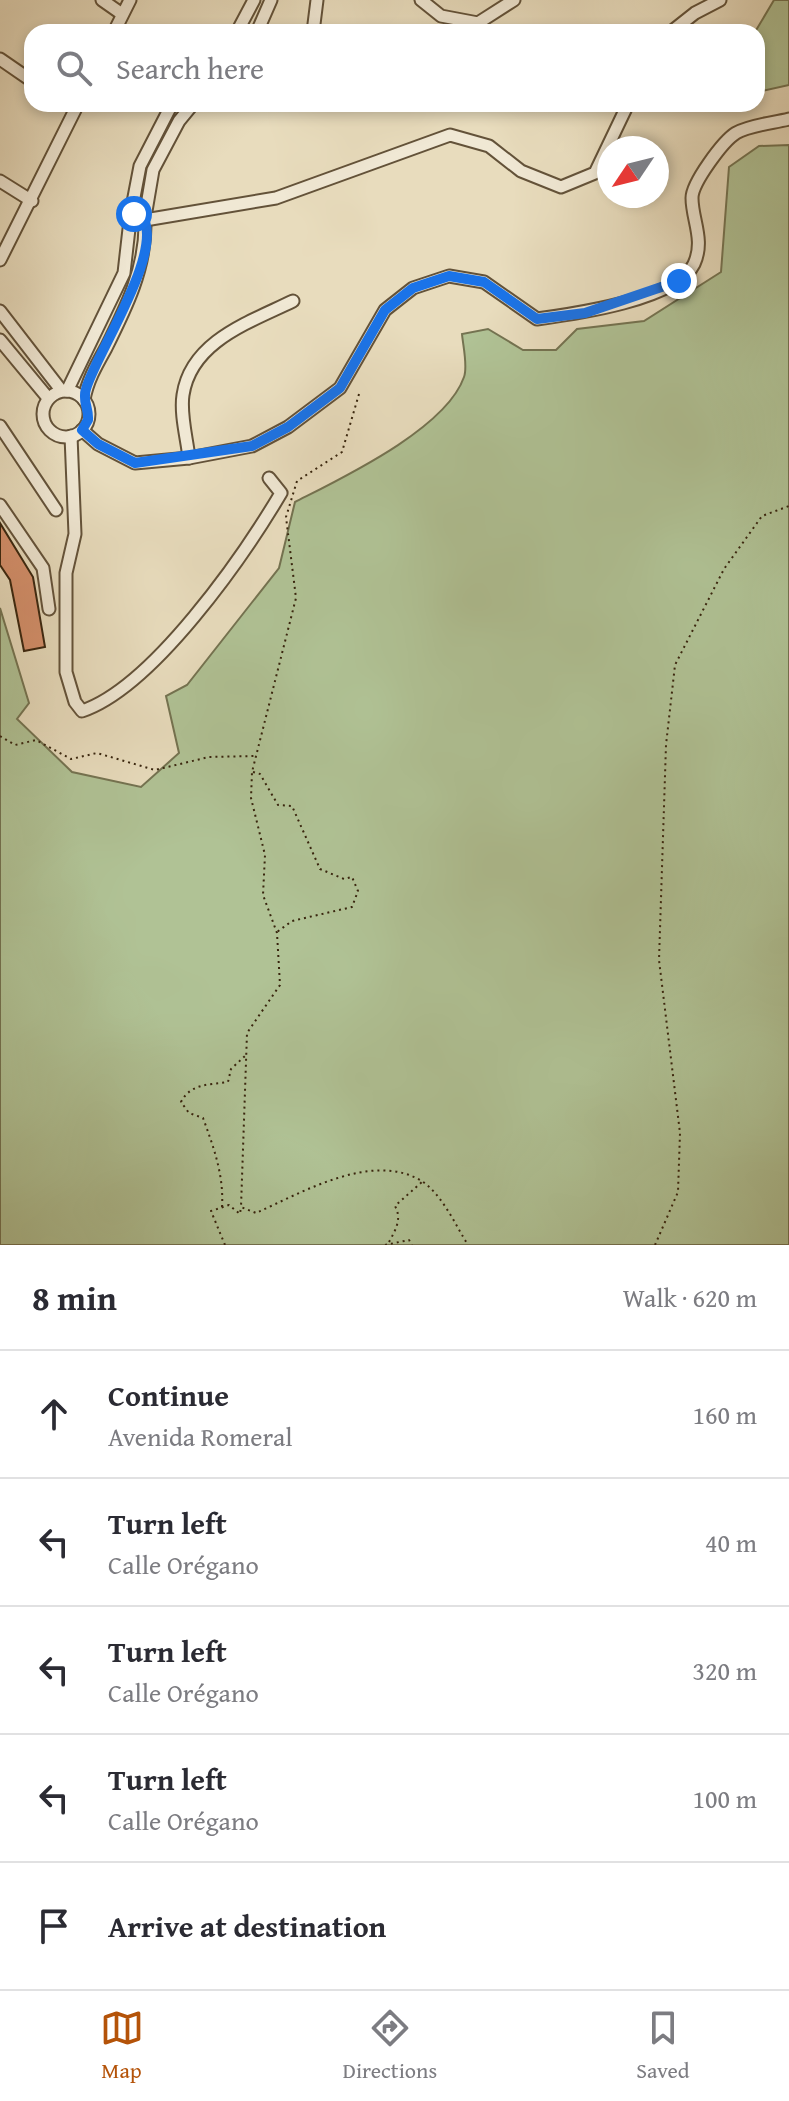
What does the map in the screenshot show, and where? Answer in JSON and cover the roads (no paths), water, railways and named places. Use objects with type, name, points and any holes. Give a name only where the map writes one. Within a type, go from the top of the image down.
[{"type":"street","points":[[102,0],[122,14]]},
{"type":"street","points":[[118,24],[130,0]]},
{"type":"street","points":[[241,24],[254,0]]},
{"type":"street","points":[[260,24],[271,0]]},
{"type":"street","points":[[314,24],[317,0]]},
{"type":"street","points":[[421,0],[441,16],[478,23],[514,0]]},
{"type":"street","points":[[681,24],[720,0]]},
{"type":"street","points":[[0,59],[24,76]]},
{"type":"street","points":[[0,260],[32,201],[69,112]]},
{"type":"street","points":[[48,398],[64,391],[124,273],[140,166],[168,112]]},
{"type":"street","points":[[186,112],[153,170],[145,220],[144,254],[128,304],[89,381],[84,400],[89,414],[77,433],[75,534],[66,573],[66,672],[75,702],[82,711],[97,706],[131,678],[196,617],[281,493],[269,478]]},
{"type":"street","points":[[130,219],[138,228],[145,220],[276,198],[362,168],[395,152],[450,135],[489,146],[521,171],[561,187],[595,173],[624,112]]},
{"type":"street","points":[[0,340],[48,398],[45,422],[56,434],[77,433],[135,463],[189,458],[252,446],[288,427],[340,388],[370,330],[385,310],[413,288],[449,276],[484,282],[537,319],[585,313],[679,281],[694,263],[700,232],[691,196],[708,164],[735,134],[789,119]]},
{"type":"street","points":[[0,181],[32,201]]},
{"type":"street","points":[[189,458],[183,396],[194,362],[226,334],[293,301]]},
{"type":"street","points":[[0,311],[64,391],[84,400]]},
{"type":"street","points":[[0,426],[56,510]]},
{"type":"street","points":[[0,505],[43,568],[49,609]]}]
